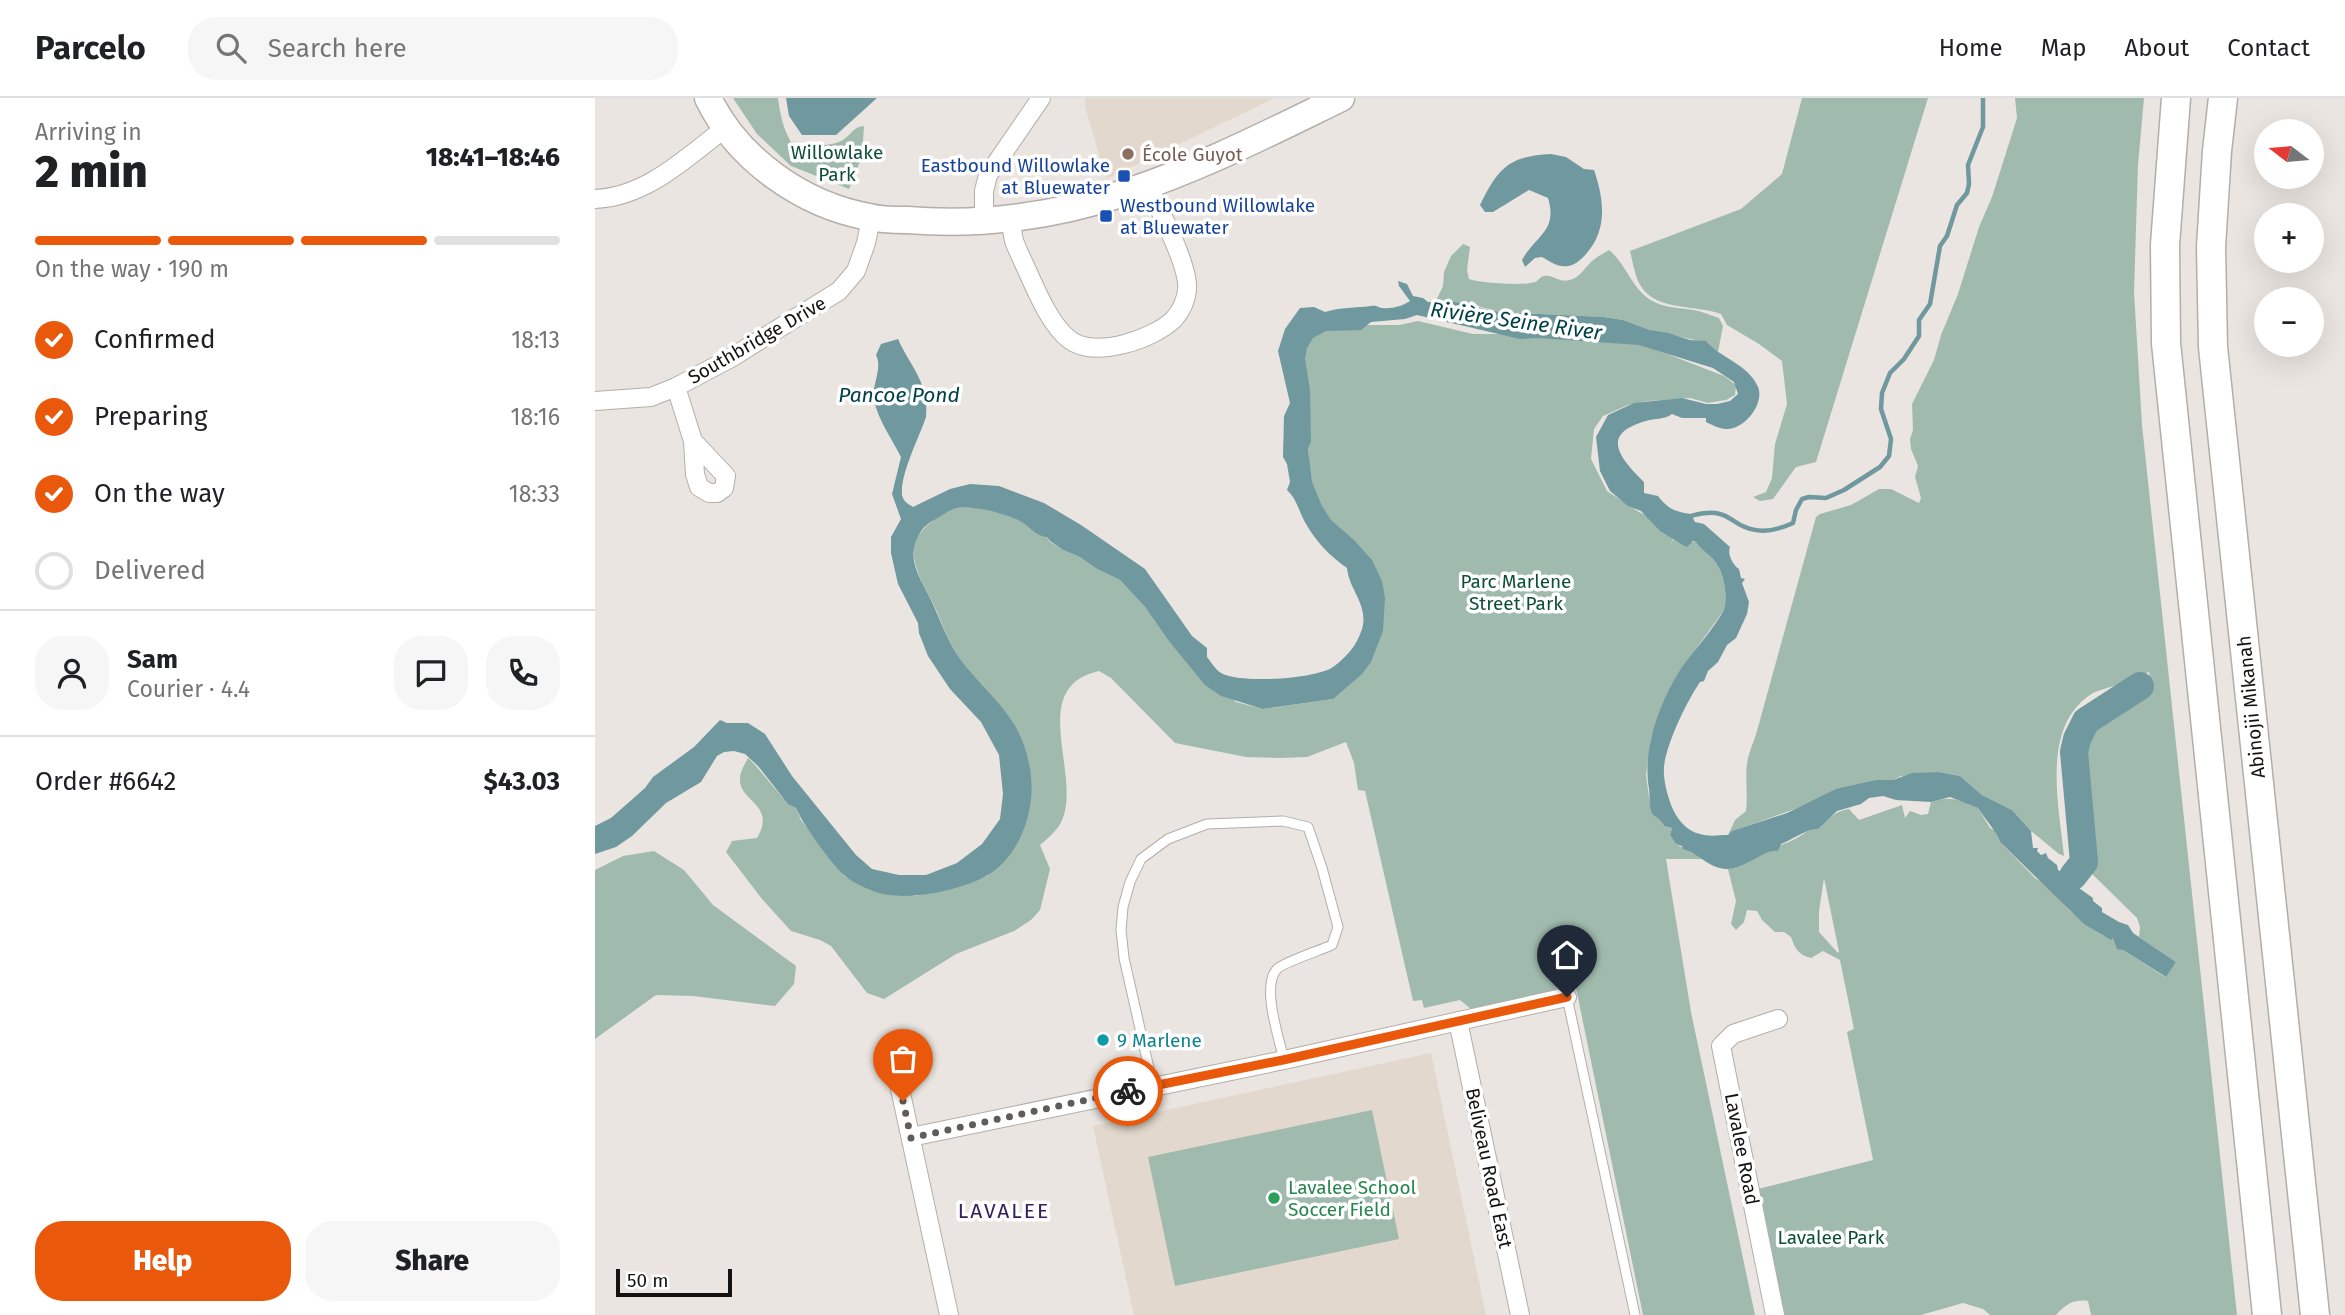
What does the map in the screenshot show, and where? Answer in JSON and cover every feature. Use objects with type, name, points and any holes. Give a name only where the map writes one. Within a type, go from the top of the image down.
[{"type":"main road","points":[[2176,98],[2165,245],[2167,343],[2267,1315]]},
{"type":"main road","name":"Abinojii Mikanah","points":[[2224,98],[2217,151],[2211,247],[2213,347],[2315,1315]]},
{"type":"street","points":[[708,98],[725,128],[767,170],[790,186],[825,204],[871,218],[935,222],[984,221],[1066,209],[1148,185],[1233,150],[1341,98]]},
{"type":"street","points":[[984,221],[984,191],[988,175],[1041,98]]},
{"type":"street","points":[[595,199],[614,198],[643,187],[725,128]]},
{"type":"street","points":[[1010,218],[1019,253],[1061,332],[1086,348],[1098,349],[1133,342],[1164,328],[1176,317],[1183,307],[1188,288],[1184,268],[1148,185]]},
{"type":"street","name":"Southbridge Drive","points":[[595,401],[651,397],[676,387],[731,358],[839,291],[856,271],[871,218]]},
{"type":"street","points":[[676,387],[693,441]]},
{"type":"street","points":[[911,1138],[1567,997]]},
{"type":"street","name":"Lavalee Road","points":[[1775,1315],[1721,1046],[1733,1034],[1778,1019]]},
{"type":"street","name":"Beliveau Road East","points":[[1458,1021],[1520,1315]]},
{"type":"street","points":[[894,1061],[950,1315]]},
{"type":"lane","points":[[1153,1086],[1123,958],[1123,907],[1129,882],[1141,859],[1168,839],[1207,824],[1283,821],[1307,827],[1322,868],[1338,927],[1332,944],[1311,955],[1286,962],[1276,969],[1270,983],[1283,1060]]},
{"type":"lane","points":[[1567,997],[1635,1315]]},
{"type":"shaded area","name":"École Guyot","points":[[1085,98],[1275,98],[1106,179]]},
{"type":"shaded area","points":[[1431,1053],[1486,1315],[1134,1315],[1093,1126]]},
{"type":"green space","name":"Willowlake Park","points":[[733,98],[778,98],[791,142],[816,145],[836,143],[864,126],[862,156],[849,189],[791,166],[757,134]]},
{"type":"green space","points":[[1802,98],[1928,98],[1816,462],[1796,467],[1773,499],[1760,501],[1753,497],[1766,492],[1772,478],[1775,444],[1787,404],[1782,361],[1727,325],[1721,314],[1668,304],[1649,295],[1638,280],[1630,251],[1741,209],[1782,174]]},
{"type":"green space","name":"Lavalee Park","points":[[2015,98],[2144,98],[2138,165],[2134,292],[2142,425],[2237,1315],[2091,1315],[2088,1301],[2079,1301],[2071,1303],[2056,1315],[1990,1315],[1983,1309],[1963,1303],[1921,1315],[1782,1315],[1758,1189],[1873,1160],[1847,1032],[1854,1029],[1840,960],[1823,951],[1811,958],[1803,955],[1791,937],[1784,932],[1775,932],[1757,911],[1747,910],[1744,922],[1736,930],[1731,924],[1736,901],[1728,869],[1743,865],[1808,831],[1818,829],[1832,816],[1844,810],[1849,809],[1859,820],[1902,805],[1905,818],[1910,811],[1921,815],[1928,814],[1931,802],[1955,799],[1978,808],[2000,842],[2035,878],[2047,886],[2070,911],[2102,935],[2114,939],[2123,950],[2165,977],[2176,962],[2139,937],[2137,918],[2086,868],[2087,852],[2077,752],[2083,732],[2089,724],[2143,689],[2146,695],[2153,690],[2149,672],[2093,693],[2076,707],[2065,725],[2059,745],[2057,768],[2064,856],[2031,831],[2012,810],[1982,795],[1960,776],[1939,772],[1901,776],[1893,780],[1876,780],[1728,835],[1735,820],[1746,811],[1746,770],[1749,756],[1816,517],[1851,505],[1879,489],[1891,489],[1919,503],[1921,498],[1915,477],[1918,466],[1910,439],[1913,430],[1912,404],[1934,360],[2017,118]],"holes":[[[1824,878],[1839,952],[1819,932]]]},
{"type":"green space","points":[[1463,244],[1470,247],[1467,270],[1469,279],[1502,284],[1530,283],[1542,276],[1570,280],[1609,250],[1637,288],[1654,302],[1719,318],[1723,326],[1718,352],[1708,343],[1650,330],[1623,320],[1500,312],[1474,305],[1436,301],[1451,256]]},
{"type":"green space","name":"Parc Marlene Street Park","points":[[1418,321],[1473,334],[1548,334],[1634,341],[1724,376],[1736,385],[1735,395],[1726,400],[1708,403],[1690,398],[1648,401],[1628,405],[1603,416],[1594,429],[1591,459],[1607,491],[1639,512],[1675,530],[1670,548],[1673,539],[1678,542],[1696,542],[1716,563],[1724,582],[1724,610],[1672,685],[1651,738],[1646,775],[1651,811],[1664,826],[1672,828],[1670,835],[1676,844],[1703,859],[1666,859],[1691,1012],[1755,1315],[1643,1315],[1575,983],[1559,984],[1554,992],[1472,1010],[1460,1000],[1424,1008],[1422,1000],[1413,1001],[1365,791],[1358,790],[1354,763],[1346,742],[1307,757],[1280,758],[1246,757],[1175,743],[1111,678],[1099,671],[1077,681],[1065,696],[1060,716],[1066,807],[1059,826],[1040,845],[1050,869],[1040,910],[1031,920],[1014,931],[956,954],[884,999],[867,993],[831,946],[791,931],[726,852],[732,841],[757,838],[762,827],[760,810],[741,787],[741,773],[748,758],[790,805],[796,808],[801,820],[845,877],[915,896],[943,891],[987,876],[998,866],[1013,723],[958,657],[914,560],[916,541],[921,532],[936,518],[955,509],[981,509],[1015,518],[1036,533],[1046,536],[1063,550],[1120,580],[1184,657],[1236,702],[1264,709],[1333,699],[1379,600],[1311,501],[1302,333]]},
{"type":"green space","points":[[654,851],[684,870],[713,905],[796,966],[794,984],[775,1006],[693,996],[656,995],[595,1039],[595,870],[623,856]]},
{"type":"green space","name":"Lavalee School Soccer Field","points":[[1372,1110],[1399,1239],[1175,1286],[1148,1157]]},
{"type":"water","points":[[786,98],[877,98],[836,135],[802,135],[789,116]]},
{"type":"water","points":[[1551,154],[1566,157],[1584,169],[1594,170],[1602,203],[1601,225],[1593,245],[1576,263],[1560,266],[1542,257],[1535,258],[1525,267],[1522,260],[1548,226],[1548,198],[1529,190],[1493,212],[1485,212],[1480,205],[1493,182],[1506,167],[1524,158]]},
{"type":"water","points":[[1398,281],[1407,284],[1413,296],[1428,302],[1455,302],[1500,312],[1604,317],[1690,340],[1706,341],[1748,372],[1758,387],[1756,408],[1746,421],[1733,428],[1716,427],[1706,422],[1706,418],[1682,418],[1672,414],[1631,426],[1618,440],[1622,456],[1644,482],[1644,493],[1658,496],[1672,509],[1691,514],[1695,522],[1704,524],[1730,547],[1731,559],[1739,569],[1741,578],[1745,579],[1742,583],[1749,602],[1747,614],[1736,638],[1727,645],[1718,662],[1708,671],[1704,681],[1700,682],[1689,700],[1666,758],[1664,777],[1668,796],[1676,815],[1686,827],[1703,835],[1728,835],[1732,831],[1787,813],[1836,789],[1876,780],[1893,780],[1912,773],[1939,772],[1960,776],[1982,795],[2012,810],[2031,831],[2033,848],[2038,848],[2037,851],[2041,855],[2046,853],[2058,870],[2064,874],[2069,873],[2076,886],[2093,898],[2102,908],[2102,912],[2128,925],[2133,933],[2176,962],[2166,977],[2123,950],[2117,949],[2113,938],[2111,940],[2084,924],[2000,842],[1978,808],[1950,797],[1931,802],[1896,800],[1883,796],[1869,798],[1861,804],[1837,811],[1818,829],[1805,832],[1781,844],[1778,851],[1767,852],[1735,868],[1715,866],[1676,844],[1670,835],[1672,828],[1664,826],[1651,811],[1648,758],[1660,710],[1674,680],[1724,610],[1724,582],[1716,563],[1696,542],[1693,541],[1687,547],[1683,545],[1660,531],[1641,511],[1628,506],[1610,491],[1600,471],[1596,437],[1608,415],[1634,403],[1682,398],[1717,404],[1730,401],[1738,394],[1734,382],[1713,368],[1639,345],[1520,339],[1417,315],[1405,319],[1371,322],[1361,330],[1326,331],[1313,338],[1307,348],[1305,359],[1310,390],[1311,441],[1308,449],[1312,482],[1331,520],[1372,560],[1382,581],[1385,598],[1383,631],[1371,662],[1362,674],[1333,699],[1263,709],[1221,696],[1205,685],[1145,607],[1120,580],[1063,550],[1016,519],[977,508],[954,509],[923,529],[915,543],[914,560],[919,577],[955,652],[1008,715],[1027,753],[1032,785],[1028,816],[1016,846],[1003,863],[986,876],[946,891],[900,896],[870,890],[839,871],[796,808],[788,804],[745,754],[734,751],[717,756],[701,782],[666,803],[632,836],[616,847],[595,854],[595,826],[611,818],[645,788],[653,777],[694,747],[720,720],[727,723],[748,723],[765,734],[792,776],[856,855],[872,869],[899,875],[926,875],[957,863],[982,844],[1000,819],[1003,794],[999,755],[981,722],[950,689],[928,656],[918,623],[898,584],[891,553],[891,537],[901,519],[892,494],[901,457],[879,415],[874,395],[878,366],[876,355],[881,344],[898,339],[922,385],[926,405],[926,417],[902,486],[903,499],[913,507],[950,489],[970,484],[999,486],[1044,503],[1145,569],[1192,636],[1207,648],[1207,657],[1221,673],[1244,678],[1278,679],[1311,675],[1333,667],[1347,655],[1357,640],[1362,629],[1363,612],[1347,568],[1315,537],[1287,490],[1290,482],[1283,457],[1284,416],[1290,403],[1278,351],[1285,329],[1300,308],[1314,307],[1325,312],[1342,308],[1397,307],[1410,301]]},
{"type":"waterway","points":[[1687,517],[1716,513],[1751,529],[1763,531],[1781,528],[1793,523],[1802,499],[1826,498],[1844,490],[1880,467],[1889,456],[1891,439],[1881,409],[1882,393],[1890,373],[1904,359],[1919,336],[1919,320],[1930,304],[1940,246],[1947,236],[1957,205],[1967,193],[1968,165],[1983,127],[1983,98]]},
{"type":"waterway","points":[[2073,876],[2084,862],[2074,752],[2077,739],[2086,721],[2140,686]]},
{"type":"way so far","points":[[903,1101],[911,1138],[1128,1091]]},
{"type":"place","name":"École Guyot","points":[[1128,154]]},
{"type":"place","name":"Eastbound Willowlake at Bluewater","points":[[1124,176]]},
{"type":"place","name":"Westbound Willowlake at Bluewater","points":[[1106,216]]},
{"type":"place","name":"9 Marlene","points":[[1103,1040]]},
{"type":"place","name":"Lavalee School Soccer Field","points":[[1274,1198]]},
{"type":"district","name":"LAVALEE","points":[[1004,1211]]},
{"type":"route","points":[[1128,1091],[1283,1060],[1567,997]]},
{"type":"water label","name":"Rivière Seine River","points":[[1516,321]]},
{"type":"water label","name":"Pancoe Pond","points":[[899,395]]}]
